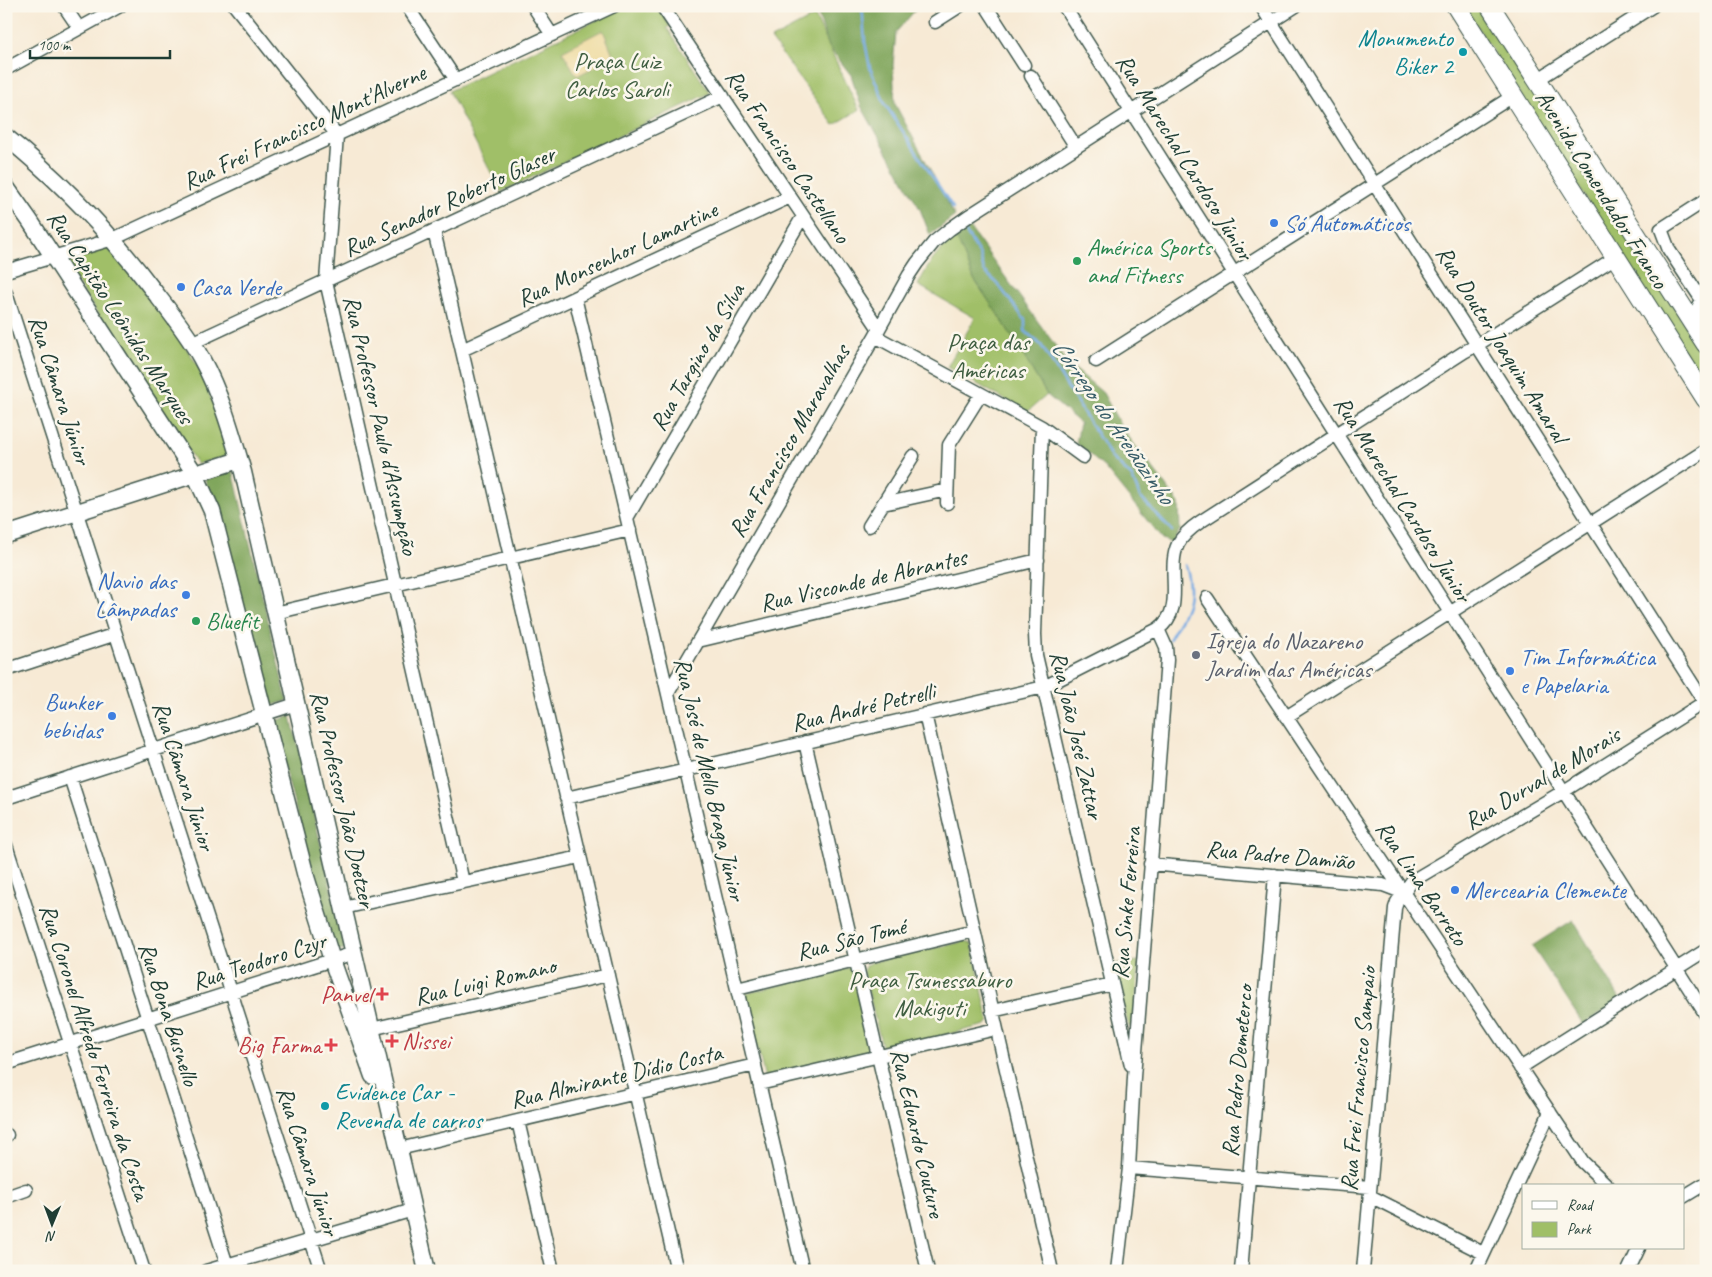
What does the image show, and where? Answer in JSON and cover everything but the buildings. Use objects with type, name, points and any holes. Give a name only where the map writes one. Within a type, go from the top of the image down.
[{"type":"highway","name":"Avenida Comendador Franco","points":[[1456,6],[1706,399]]},
{"type":"highway","name":"Avenida Comendador Franco","points":[[1490,6],[1706,344]]},
{"type":"main road","name":"Rua Capitão Leônidas Marques","points":[[6,137],[58,181],[113,239],[164,303],[192,343],[208,372],[220,401],[239,460]]},
{"type":"main road","name":"Rua Capitão Leônidas Marques","points":[[6,187],[54,257],[195,474]]},
{"type":"main road","points":[[6,536],[239,460]]},
{"type":"main road","name":"Rua Professor João Doetzer","points":[[239,460],[427,1271]]},
{"type":"main road","name":"Rua Professor João Doetzer","points":[[195,474],[216,521],[306,877],[332,960],[399,1149]]},
{"type":"street","points":[[64,6],[79,28]]},
{"type":"street","points":[[6,69],[120,6]]},
{"type":"street","points":[[235,6],[337,135]]},
{"type":"street","points":[[407,6],[456,80]]},
{"type":"street","points":[[533,6],[552,35]]},
{"type":"street","name":"Rua Frei Francisco Mont'Alverne","points":[[6,271],[113,239],[614,6]]},
{"type":"street","name":"Rua Francisco Castellano","points":[[662,6],[804,216],[877,332],[981,394],[1042,427],[1082,456]]},
{"type":"street","points":[[935,22],[960,6]]},
{"type":"street","points":[[986,6],[1076,147]]},
{"type":"street","name":"Rua Marechal Cardoso Júnior","points":[[1064,6],[1706,1015]]},
{"type":"street","name":"Rua Doutor Joaquim Amaral","points":[[1261,6],[1705,703]]},
{"type":"street","name":"Rua Francisco Maravalhas","points":[[668,693],[916,263],[934,242],[960,222],[1296,6]]},
{"type":"street","points":[[1537,80],[1653,6]]},
{"type":"street","name":"Rua Senador Roberto Glaser","points":[[192,343],[723,96]]},
{"type":"street","points":[[1096,361],[1513,96]]},
{"type":"street","name":"Rua Professor Paulo d'Assumpção","points":[[337,135],[326,281],[464,882]]},
{"type":"street","name":"Rua Monsenhor Lamartine","points":[[462,350],[790,197]]},
{"type":"street","points":[[1691,321],[1702,300],[1669,250],[1661,229],[1706,200]]},
{"type":"street","name":"Rua Targino da Silva","points":[[628,524],[804,216]]},
{"type":"street","points":[[434,230],[676,1271]]},
{"type":"street","points":[[1158,629],[1168,621],[1173,608],[1174,559],[1178,545],[1187,532],[1456,357],[1616,258]]},
{"type":"street","name":"Rua Câmara Júnior","points":[[6,293],[321,1271]]},
{"type":"street","name":"Rua José de Mello Braga Júnior","points":[[575,297],[803,1271]]},
{"type":"street","points":[[884,504],[947,497],[948,449],[950,442],[981,394]]},
{"type":"street","name":"Rua João José Zattar","points":[[1042,427],[1036,655],[1134,1077]]},
{"type":"street","points":[[1286,717],[1706,450]]},
{"type":"street","points":[[869,526],[913,456]]},
{"type":"street","points":[[275,613],[511,558],[628,524]]},
{"type":"street","name":"Rua Visconde de Abrantes","points":[[698,641],[1038,560]]},
{"type":"street","name":"Rua Lima Barreto","points":[[1207,598],[1583,1162],[1606,1184]]},
{"type":"street","name":"Rua André Petrelli","points":[[566,798],[1044,687],[1158,629]]},
{"type":"street","name":"Rua Sinke Ferreira","points":[[1117,1271],[1129,1168],[1134,1077],[1167,660],[1166,647],[1158,629]]},
{"type":"street","points":[[6,670],[116,634]]},
{"type":"street","name":"Rua Durval de Morais","points":[[1404,893],[1412,881],[1564,791],[1705,703]]},
{"type":"street","points":[[6,798],[296,704]]},
{"type":"street","points":[[925,714],[1052,1271]]},
{"type":"street","name":"Rua Eduardo Couture","points":[[805,742],[928,1271]]},
{"type":"street","name":"Rua Bona Busnello","points":[[70,777],[227,1264]]},
{"type":"street","name":"Rua Coronel Alfredo Ferreira da Costa","points":[[6,845],[144,1271]]},
{"type":"street","points":[[343,908],[580,857]]},
{"type":"street","name":"Rua Padre Damião","points":[[1150,864],[1382,885],[1404,893]]},
{"type":"street","name":"Rua Pedro Demeterco","points":[[1240,1271],[1275,875]]},
{"type":"street","name":"Rua Frei Francisco Sampaio","points":[[1363,1271],[1395,908],[1396,902],[1404,893]]},
{"type":"street","name":"Rua São Tomé","points":[[737,989],[974,931]]},
{"type":"street","points":[[1520,1068],[1706,950]]},
{"type":"street","name":"Rua Teodoro Czyr","points":[[6,1064],[354,953]]},
{"type":"street","name":"Rua Luigi Romano","points":[[371,1030],[608,975]]},
{"type":"street","points":[[992,1012],[1112,984]]},
{"type":"street","points":[[760,1084],[996,1028]]},
{"type":"street","name":"Rua Almirante Dídio Costa","points":[[399,1149],[755,1065]]},
{"type":"street","points":[[1476,1271],[1550,1112]]},
{"type":"street","points":[[518,1121],[553,1271]]},
{"type":"street","points":[[1129,1168],[1249,1177],[1370,1191],[1483,1253]]},
{"type":"street","points":[[1684,1196],[1706,1183]]},
{"type":"street","points":[[6,1197],[26,1190]]},
{"type":"street","points":[[206,1271],[413,1210]]},
{"type":"street","points":[[1628,1271],[1638,1250]]},
{"type":"green space","name":"Praça Luiz Carlos Saroli","points":[[626,6],[657,6],[670,26],[667,28],[710,93],[501,192],[449,91]]},
{"type":"green space","points":[[815,6],[919,6],[896,32],[893,65],[895,104],[955,216],[930,235],[920,209],[861,106],[851,75],[829,47]]},
{"type":"green space","points":[[1464,6],[1482,6],[1706,357],[1706,388]]},
{"type":"green space","points":[[815,16],[859,110],[834,125],[771,39]]},
{"type":"green space","points":[[969,227],[1068,363],[1103,393],[1122,428],[1179,503],[1180,530],[1172,543],[1162,539],[1105,468],[1076,443],[1080,423],[1047,395],[1005,325],[974,279],[956,237]]},
{"type":"green space","name":"Praça das Américas","points":[[956,237],[974,279],[1005,325],[1047,395],[1027,412],[947,367],[975,318],[918,285],[934,259]]},
{"type":"green space","points":[[109,245],[165,315],[200,369],[232,455],[197,464],[62,260]]},
{"type":"green space","points":[[233,471],[287,701],[270,706],[205,479]]},
{"type":"green space","points":[[291,716],[345,949],[334,951],[272,722]]},
{"type":"green space","points":[[1573,920],[1621,1000],[1583,1024],[1532,946]]},
{"type":"green space","name":"Praça Tsunessaburo Makiguti","points":[[966,941],[972,944],[989,1021],[986,1025],[886,1049],[882,1046],[863,971],[866,965],[872,962]]},
{"type":"green space","points":[[1139,961],[1135,1026],[1129,1027],[1111,964]]},
{"type":"green space","points":[[852,967],[873,1052],[765,1078],[744,994]]},
{"type":"sand","points":[[603,30],[614,57],[577,76],[562,51]]},
{"type":"waterway","name":"Córrego do Areiãozinho","points":[[862,6],[865,42],[870,68],[885,104],[953,208]]},
{"type":"waterway","name":"Córrego do Areiãozinho","points":[[965,231],[980,255],[984,271],[997,283],[1025,320],[1025,331],[1041,345],[1112,458],[1132,477],[1140,497],[1172,531]]},
{"type":"waterway","name":"Córrego do Areiãozinho","points":[[1169,640],[1180,621],[1189,596],[1185,565]]},
{"type":"place","name":"Monumento Biker 2","points":[[1463,52]]},
{"type":"place","name":"Só Automáticos","points":[[1274,223]]},
{"type":"place","name":"América Sports and Fitness","points":[[1077,261]]},
{"type":"place","name":"Casa Verde","points":[[181,287]]},
{"type":"place","name":"Navio das Lâmpadas","points":[[186,595]]},
{"type":"place","name":"Bluefit","points":[[196,621]]},
{"type":"place","name":"Igreja do Nazareno Jardim das Américas","points":[[1196,655]]},
{"type":"place","name":"Tim Informática e Papelaria","points":[[1510,671]]},
{"type":"place","name":"Bunker bebidas","points":[[112,716]]},
{"type":"place","name":"Mercearia Clemente","points":[[1455,890]]},
{"type":"place","name":"Panvel","points":[[382,994]]},
{"type":"place","name":"Nissei","points":[[392,1041]]},
{"type":"place","name":"Big Farma","points":[[331,1045]]},
{"type":"place","name":"Evidence Car - Revenda de carros","points":[[325,1106]]}]
